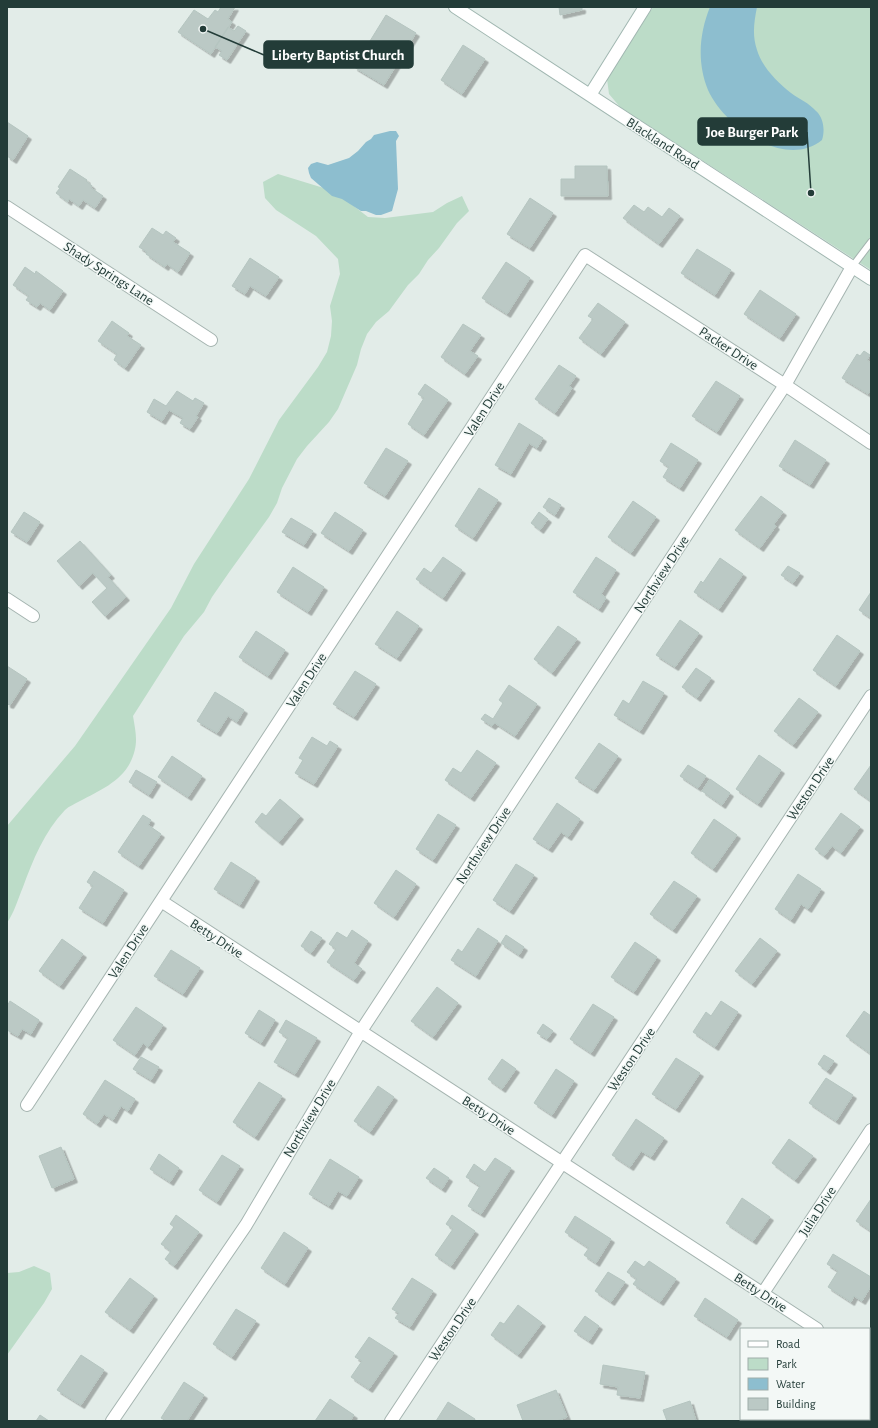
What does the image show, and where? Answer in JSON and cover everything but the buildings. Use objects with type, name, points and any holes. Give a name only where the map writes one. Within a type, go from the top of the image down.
[{"type":"street","name":"Blackland Road","points":[[455,7],[871,279]]},
{"type":"street","points":[[590,95],[645,7]]},
{"type":"street","name":"Shady Springs Lane","points":[[7,207],[212,340]]},
{"type":"street","name":"Packer Drive","points":[[585,255],[785,385],[871,443]]},
{"type":"street","name":"Valen Drive","points":[[26,1105],[161,902],[585,255]]},
{"type":"street","name":"Northview Drive","points":[[112,1421],[246,1225],[361,1032],[785,385],[852,267]]},
{"type":"street","points":[[7,599],[32,616]]},
{"type":"street","name":"Weston Drive","points":[[391,1421],[871,696]]},
{"type":"street","name":"Betty Drive","points":[[161,902],[816,1328]]},
{"type":"street","name":"Julia Drive","points":[[763,1293],[871,1130]]},
{"type":"lane","points":[[852,267],[871,242]]},
{"type":"green space","points":[[653,7],[871,7],[871,270],[620,107],[609,94],[607,79]]},
{"type":"green space","points":[[278,174],[327,189],[342,197],[368,217],[385,218],[433,212],[462,196],[469,211],[457,223],[389,311],[376,322],[367,334],[357,365],[338,409],[329,422],[297,459],[269,517],[212,597],[204,612],[184,636],[133,716],[136,745],[133,757],[126,770],[115,781],[102,790],[68,807],[51,828],[40,847],[14,910],[7,923],[7,826],[75,746],[171,608],[194,564],[249,479],[279,420],[318,367],[327,352],[331,336],[332,321],[330,306],[340,274],[338,259],[316,236],[276,210],[265,198],[263,182]]},
{"type":"green space","points":[[34,1266],[50,1273],[52,1289],[44,1303],[7,1355],[7,1273],[19,1272]]},
{"type":"water","points":[[710,7],[757,7],[754,23],[754,34],[755,44],[759,56],[766,68],[780,84],[819,114],[823,125],[822,140],[807,148],[791,150],[774,147],[757,140],[741,130],[716,104],[704,80],[701,59],[702,38],[706,17]]},
{"type":"water","points":[[396,131],[399,136],[396,141],[398,189],[392,211],[381,215],[376,215],[366,211],[361,211],[342,199],[332,196],[311,178],[308,168],[311,164],[317,162],[328,165],[349,158],[374,135]]},
{"type":"place","name":"Liberty Baptist Church","points":[[203,29]]},
{"type":"place","name":"Joe Burger Park","points":[[811,193]]}]
